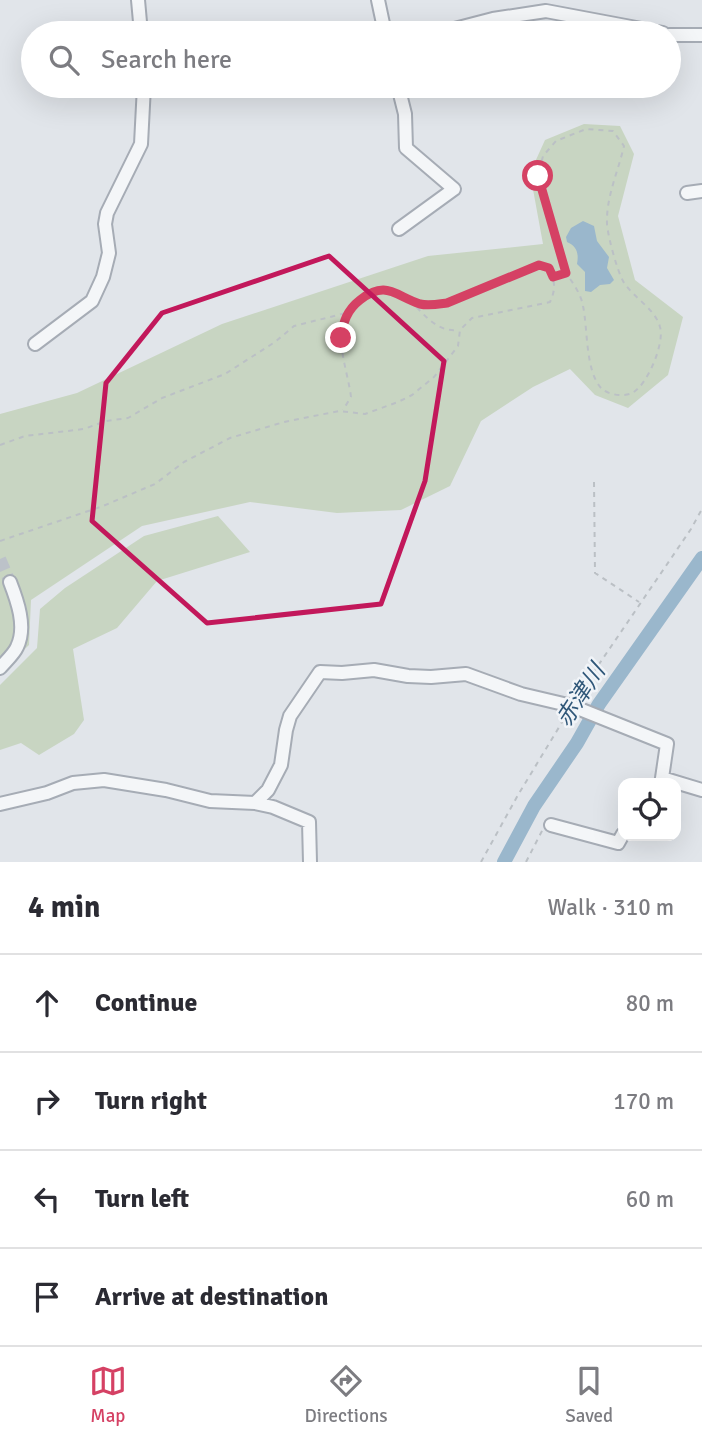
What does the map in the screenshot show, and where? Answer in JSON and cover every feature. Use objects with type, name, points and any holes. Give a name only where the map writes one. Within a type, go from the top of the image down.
[{"type":"street","points":[[138,0],[140,21]]},
{"type":"street","points":[[377,0],[382,21]]},
{"type":"street","points":[[485,21],[546,11],[599,21]]},
{"type":"street","points":[[681,34],[702,35]]},
{"type":"street","points":[[35,344],[92,301],[103,277],[109,253],[105,224],[107,213],[141,144],[143,98]]},
{"type":"street","points":[[399,229],[454,189],[406,148],[405,114],[401,98]]},
{"type":"street","points":[[687,193],[702,191]]},
{"type":"street","points":[[0,668],[18,646],[19,606],[10,582]]},
{"type":"street","points":[[255,803],[268,790],[281,765],[290,716],[320,672],[374,670],[431,677],[466,674],[521,694],[571,706],[667,744],[662,778]]},
{"type":"street","points":[[0,804],[47,793],[73,783],[104,780],[166,790],[210,801],[255,803],[273,807],[309,822],[310,862]]},
{"type":"street","points":[[681,785],[702,790]]},
{"type":"street","points":[[551,825],[618,843],[619,841]]},
{"type":"path","points":[[586,129],[613,131],[624,146],[611,186],[607,225],[623,281],[652,312],[660,326],[660,341],[655,359],[639,390],[628,396],[611,394],[602,388],[594,374],[590,358],[583,304],[566,273],[538,176],[544,156],[556,141],[586,129]]},
{"type":"path","points":[[0,541],[103,506],[155,484],[184,462],[230,438],[271,425],[344,410],[356,415],[365,414],[412,395],[424,387],[457,346],[460,330],[472,318],[550,302],[555,290],[549,268],[539,265],[447,303],[422,304],[392,290],[380,289],[369,293],[347,313],[343,324],[341,351],[351,397],[344,410]]},
{"type":"path","points":[[553,277],[566,273]]},
{"type":"path","points":[[409,299],[438,328],[449,332],[460,330]]},
{"type":"path","points":[[0,445],[25,436],[84,429],[106,421],[128,418],[162,398],[225,374],[275,342],[294,326],[347,313]]},
{"type":"path","points":[[594,482],[595,573],[639,603]]},
{"type":"path","points":[[481,862],[571,706],[702,509]]},
{"type":"path","points":[[526,862],[544,827],[551,825]]},
{"type":"highlighted area","points":[[329,256],[444,361],[425,481],[381,604],[207,623],[92,521],[106,383],[162,313]]},
{"type":"green space","points":[[584,124],[620,126],[634,154],[618,216],[635,280],[683,317],[668,375],[628,408],[595,395],[570,369],[533,387],[481,421],[450,486],[401,510],[337,513],[250,502],[142,526],[31,600],[29,645],[0,673],[0,414],[77,393],[222,324],[428,256],[543,244],[530,173],[545,140]]},
{"type":"green space","points":[[218,516],[250,552],[157,581],[117,628],[73,649],[84,720],[74,734],[39,755],[21,743],[0,750],[0,685],[37,648],[40,609],[65,588],[144,536]]},
{"type":"water","points":[[583,221],[594,226],[597,241],[609,257],[607,268],[614,280],[591,292],[585,291],[585,272],[577,264],[576,251],[566,237],[571,228]]},
{"type":"waterway","name":"赤津川","points":[[504,862],[534,806],[577,743],[599,704],[702,558]]},
{"type":"tunnel","points":[[0,559],[10,582]]},
{"type":"route","points":[[341,338],[347,313],[369,293],[380,289],[392,290],[422,304],[434,305],[447,303],[539,265],[549,268],[553,277],[566,273],[538,176]]}]
